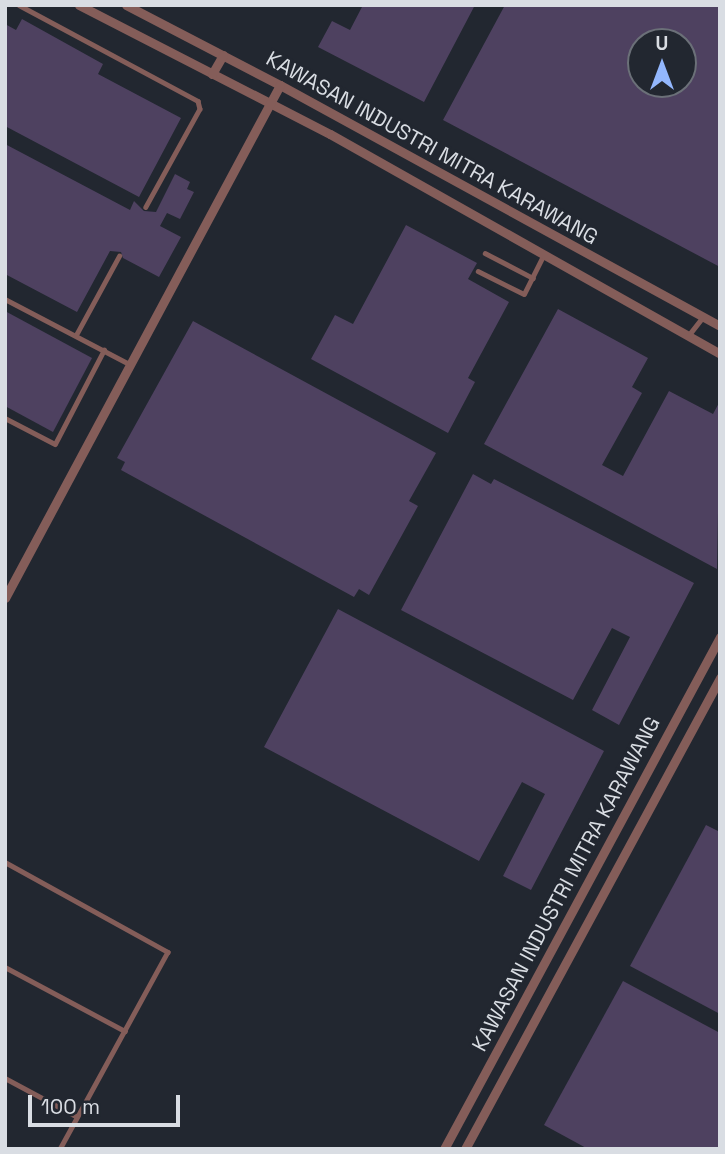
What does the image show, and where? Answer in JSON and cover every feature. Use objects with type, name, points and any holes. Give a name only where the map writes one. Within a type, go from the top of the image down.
[{"type":"street","name":"KAWASAN INDUSTRI MITRA KARAWANG","points":[[79,5],[270,104],[720,354]]},
{"type":"street","name":"KAWASAN INDUSTRI MITRA KARAWANG","points":[[126,5],[280,85],[720,326]]},
{"type":"street","points":[[212,74],[223,55]]},
{"type":"street","points":[[270,104],[280,85]]},
{"type":"street","name":"KAWASAN INDUSTRI MITRA KARAWANG","points":[[5,598],[133,366],[270,104]]},
{"type":"street","name":"KAWASAN INDUSTRI MITRA KARAWANG","points":[[444,1149],[720,637]]},
{"type":"street","name":"KAWASAN INDUSTRI MITRA KARAWANG","points":[[465,1149],[720,678]]},
{"type":"lane","points":[[19,5],[198,101],[200,109],[146,207]]},
{"type":"lane","points":[[485,253],[533,278]]},
{"type":"lane","points":[[76,335],[120,256]]},
{"type":"lane","points":[[478,271],[524,294],[543,256]]},
{"type":"lane","points":[[5,299],[133,366]]},
{"type":"lane","points":[[688,337],[703,316]]},
{"type":"lane","points":[[5,418],[55,444],[104,350]]},
{"type":"lane","points":[[5,862],[166,949],[168,956],[76,1116],[76,1124],[60,1149]]},
{"type":"lane","points":[[5,967],[125,1031]]},
{"type":"lane","points":[[5,1078],[76,1116]]},
{"type":"building","points":[[363,5],[475,5],[424,102],[318,47],[332,21],[350,30]]},
{"type":"building","points":[[505,5],[720,5],[720,267],[443,120]]},
{"type":"building","points":[[22,19],[103,64],[98,74],[181,118],[139,197],[5,126],[5,24],[16,30]]},
{"type":"building","points":[[5,144],[130,210],[134,201],[144,211],[156,212],[175,174],[190,182],[187,189],[194,192],[180,219],[167,213],[160,226],[181,237],[159,277],[123,258],[121,252],[110,251],[77,312],[5,274]]},
{"type":"building","points":[[406,225],[477,263],[468,279],[509,302],[468,378],[475,382],[448,433],[311,359],[335,315],[353,324]]},
{"type":"building","points":[[558,309],[648,358],[632,387],[642,393],[602,465],[623,476],[669,391],[713,414],[720,401],[717,569],[484,444]]},
{"type":"building","points":[[5,311],[92,358],[53,432],[5,406]]},
{"type":"building","points":[[193,321],[436,453],[409,501],[418,506],[369,595],[359,589],[354,597],[121,470],[125,462],[117,458]]},
{"type":"building","points":[[473,474],[491,484],[494,479],[694,583],[619,725],[592,710],[630,637],[612,628],[573,700],[401,610]]},
{"type":"building","points":[[338,609],[604,751],[531,890],[503,876],[545,794],[522,782],[479,861],[264,747]]},
{"type":"building","points":[[706,825],[720,832],[720,1014],[630,966]]},
{"type":"building","points":[[623,981],[720,1033],[720,1149],[588,1149],[544,1125]]}]
